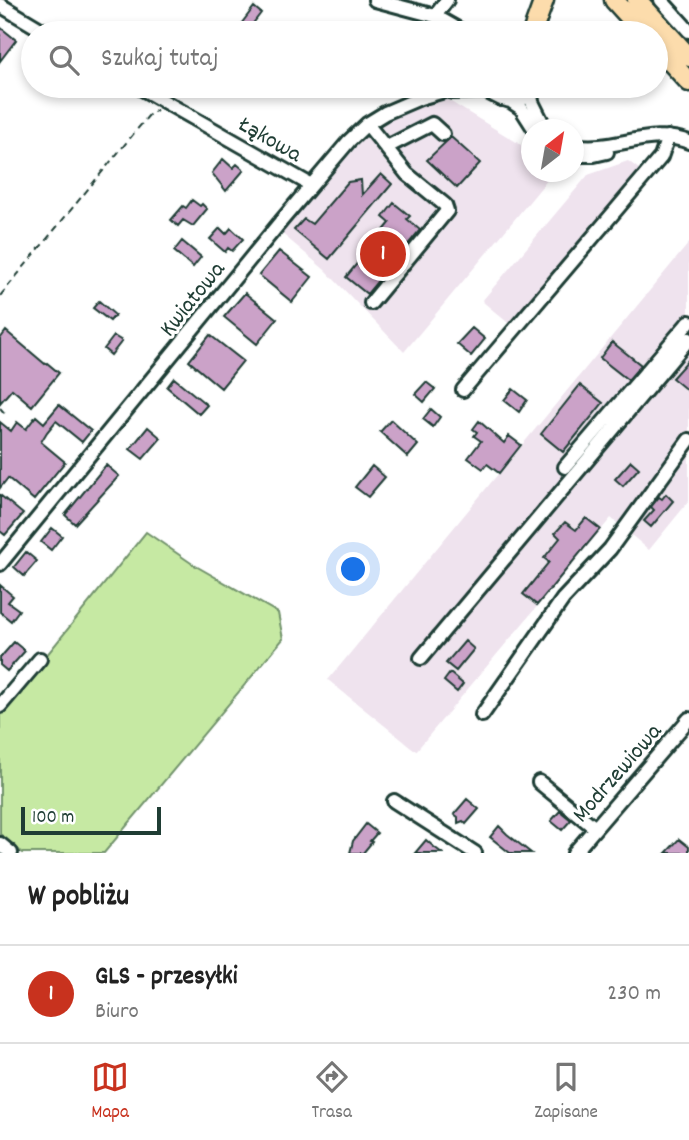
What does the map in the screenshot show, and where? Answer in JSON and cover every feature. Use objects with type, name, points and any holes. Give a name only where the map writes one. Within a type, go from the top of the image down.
[{"type":"highway","points":[[537,21],[544,0]]},
{"type":"highway","points":[[614,0],[633,21]]},
{"type":"highway","points":[[636,0],[656,21]]},
{"type":"highway","points":[[668,34],[689,57]]},
{"type":"highway","points":[[668,59],[689,82]]},
{"type":"street","points":[[374,0],[435,16],[444,21]]},
{"type":"street","points":[[435,16],[447,0]]},
{"type":"street","points":[[660,0],[689,30]]},
{"type":"street","points":[[0,5],[27,21]]},
{"type":"street","name":"Łąkowa","points":[[159,98],[311,185]]},
{"type":"street","name":"Kwiatowa","points":[[0,564],[349,141],[368,124],[402,105],[425,98]]},
{"type":"street","name":"Kwiatowa","points":[[502,98],[507,100]]},
{"type":"street","points":[[505,98],[521,108],[528,119]]},
{"type":"street","points":[[507,100],[524,98]]},
{"type":"street","points":[[532,98],[540,119]]},
{"type":"street","points":[[368,124],[407,174],[445,205],[447,211],[371,303]]},
{"type":"street","points":[[387,147],[432,124],[443,134]]},
{"type":"street","points":[[463,390],[661,157],[668,137]]},
{"type":"street","points":[[584,146],[595,147],[636,139],[668,137],[689,142]]},
{"type":"street","points":[[584,155],[614,150],[636,139]]},
{"type":"street","points":[[565,467],[689,322]]},
{"type":"street","points":[[421,658],[689,339]]},
{"type":"street","points":[[482,715],[563,599],[610,549],[689,440]]},
{"type":"street","points":[[0,706],[40,659]]},
{"type":"street","name":"Modrzewiowa","points":[[574,853],[689,719]]},
{"type":"street","points":[[539,782],[595,828]]},
{"type":"street","points":[[394,801],[475,853]]},
{"type":"street","points":[[0,844],[11,853]]},
{"type":"path","points":[[0,296],[149,115],[172,105]]},
{"type":"path","points":[[0,408],[8,416]]},
{"type":"shaded area","points":[[446,99],[521,145],[521,182],[546,182],[404,352],[325,270],[280,232],[350,147],[384,119],[420,104]]},
{"type":"shaded area","points":[[628,161],[650,177],[520,333],[482,301],[588,175]]},
{"type":"shaded area","points":[[689,243],[689,501],[649,550],[611,518],[416,751],[328,680]]},
{"type":"green space","points":[[146,532],[194,565],[278,613],[283,639],[104,853],[22,853],[0,834],[0,713]]},
{"type":"building","points":[[254,7],[261,13],[255,21],[243,21]]},
{"type":"building","points":[[0,27],[16,40],[0,61]]},
{"type":"building","points":[[451,137],[480,163],[457,188],[427,160]]},
{"type":"building","points":[[223,159],[233,168],[237,164],[244,170],[226,191],[212,173]]},
{"type":"building","points":[[381,174],[392,184],[329,259],[294,230],[304,219],[312,224],[348,182],[361,180],[362,195]]},
{"type":"building","points":[[192,200],[207,209],[193,226],[183,220],[178,226],[171,220]]},
{"type":"building","points":[[394,203],[410,216],[407,219],[420,230],[367,294],[346,277],[390,223],[383,217]]},
{"type":"building","points":[[220,228],[226,234],[231,228],[243,239],[232,251],[228,248],[225,252],[210,239]]},
{"type":"building","points":[[182,241],[201,257],[193,267],[174,251]]},
{"type":"building","points":[[279,251],[312,277],[292,302],[259,275]]},
{"type":"building","points":[[245,293],[277,319],[257,344],[224,317]]},
{"type":"building","points":[[99,301],[115,315],[110,321],[93,308]]},
{"type":"building","points":[[472,328],[485,339],[471,356],[457,344]]},
{"type":"building","points":[[6,331],[59,373],[32,406],[12,389],[0,403],[0,339]]},
{"type":"building","points":[[210,335],[243,361],[221,388],[189,361]]},
{"type":"building","points":[[114,336],[122,341],[111,355],[104,349]]},
{"type":"building","points":[[612,342],[641,365],[628,380],[600,358]]},
{"type":"building","points":[[689,359],[689,392],[672,378]]},
{"type":"building","points":[[174,378],[207,405],[199,414],[167,387]]},
{"type":"building","points":[[426,382],[435,389],[424,402],[415,394]]},
{"type":"building","points":[[580,385],[603,403],[563,452],[541,434]]},
{"type":"building","points":[[513,389],[527,400],[519,412],[504,400]]},
{"type":"building","points":[[59,405],[91,431],[82,442],[56,421],[41,442],[65,462],[34,500],[8,478],[0,488],[0,422],[11,431],[17,422],[26,429],[36,416],[44,423]]},
{"type":"building","points":[[431,409],[440,417],[433,427],[423,419]]},
{"type":"building","points":[[391,420],[418,445],[408,457],[380,432]]},
{"type":"building","points":[[479,421],[504,443],[509,436],[521,445],[499,473],[487,464],[483,469],[468,458],[481,441],[474,436],[477,432],[473,429]]},
{"type":"building","points":[[148,427],[161,438],[143,459],[130,449]]},
{"type":"building","points":[[631,461],[639,468],[623,486],[615,479]]},
{"type":"building","points":[[106,465],[119,476],[75,524],[65,515]]},
{"type":"building","points":[[372,466],[385,477],[368,497],[355,487]]},
{"type":"building","points":[[666,494],[673,501],[651,527],[644,521],[654,510],[651,507],[659,497],[662,499]]},
{"type":"building","points":[[0,495],[23,514],[5,535],[0,531]]},
{"type":"building","points":[[586,518],[600,529],[537,605],[523,594],[549,562],[544,558],[560,538],[555,533],[565,522],[576,530]]},
{"type":"building","points":[[52,528],[62,536],[51,550],[41,542]]},
{"type":"building","points":[[26,552],[37,561],[24,576],[14,567]]},
{"type":"building","points":[[0,585],[13,596],[8,602],[19,610],[11,621],[0,612]]},
{"type":"building","points":[[465,641],[474,649],[456,671],[446,663]]},
{"type":"building","points":[[14,642],[25,651],[7,671],[0,665],[0,658]]},
{"type":"building","points":[[450,673],[463,684],[457,692],[444,681]]},
{"type":"building","points":[[467,799],[479,809],[466,824],[463,821],[458,823],[458,817],[454,814]]},
{"type":"building","points":[[560,811],[571,820],[562,830],[551,821]]},
{"type":"building","points":[[366,824],[377,833],[363,853],[350,853],[353,841]]},
{"type":"building","points":[[499,826],[531,853],[510,853],[490,837]]},
{"type":"building","points":[[679,839],[689,847],[689,853],[666,853]]},
{"type":"building","points":[[426,840],[434,847],[442,853],[415,853]]},
{"type":"place","name":"GLS - przesyłki","points":[[383,254]]}]
